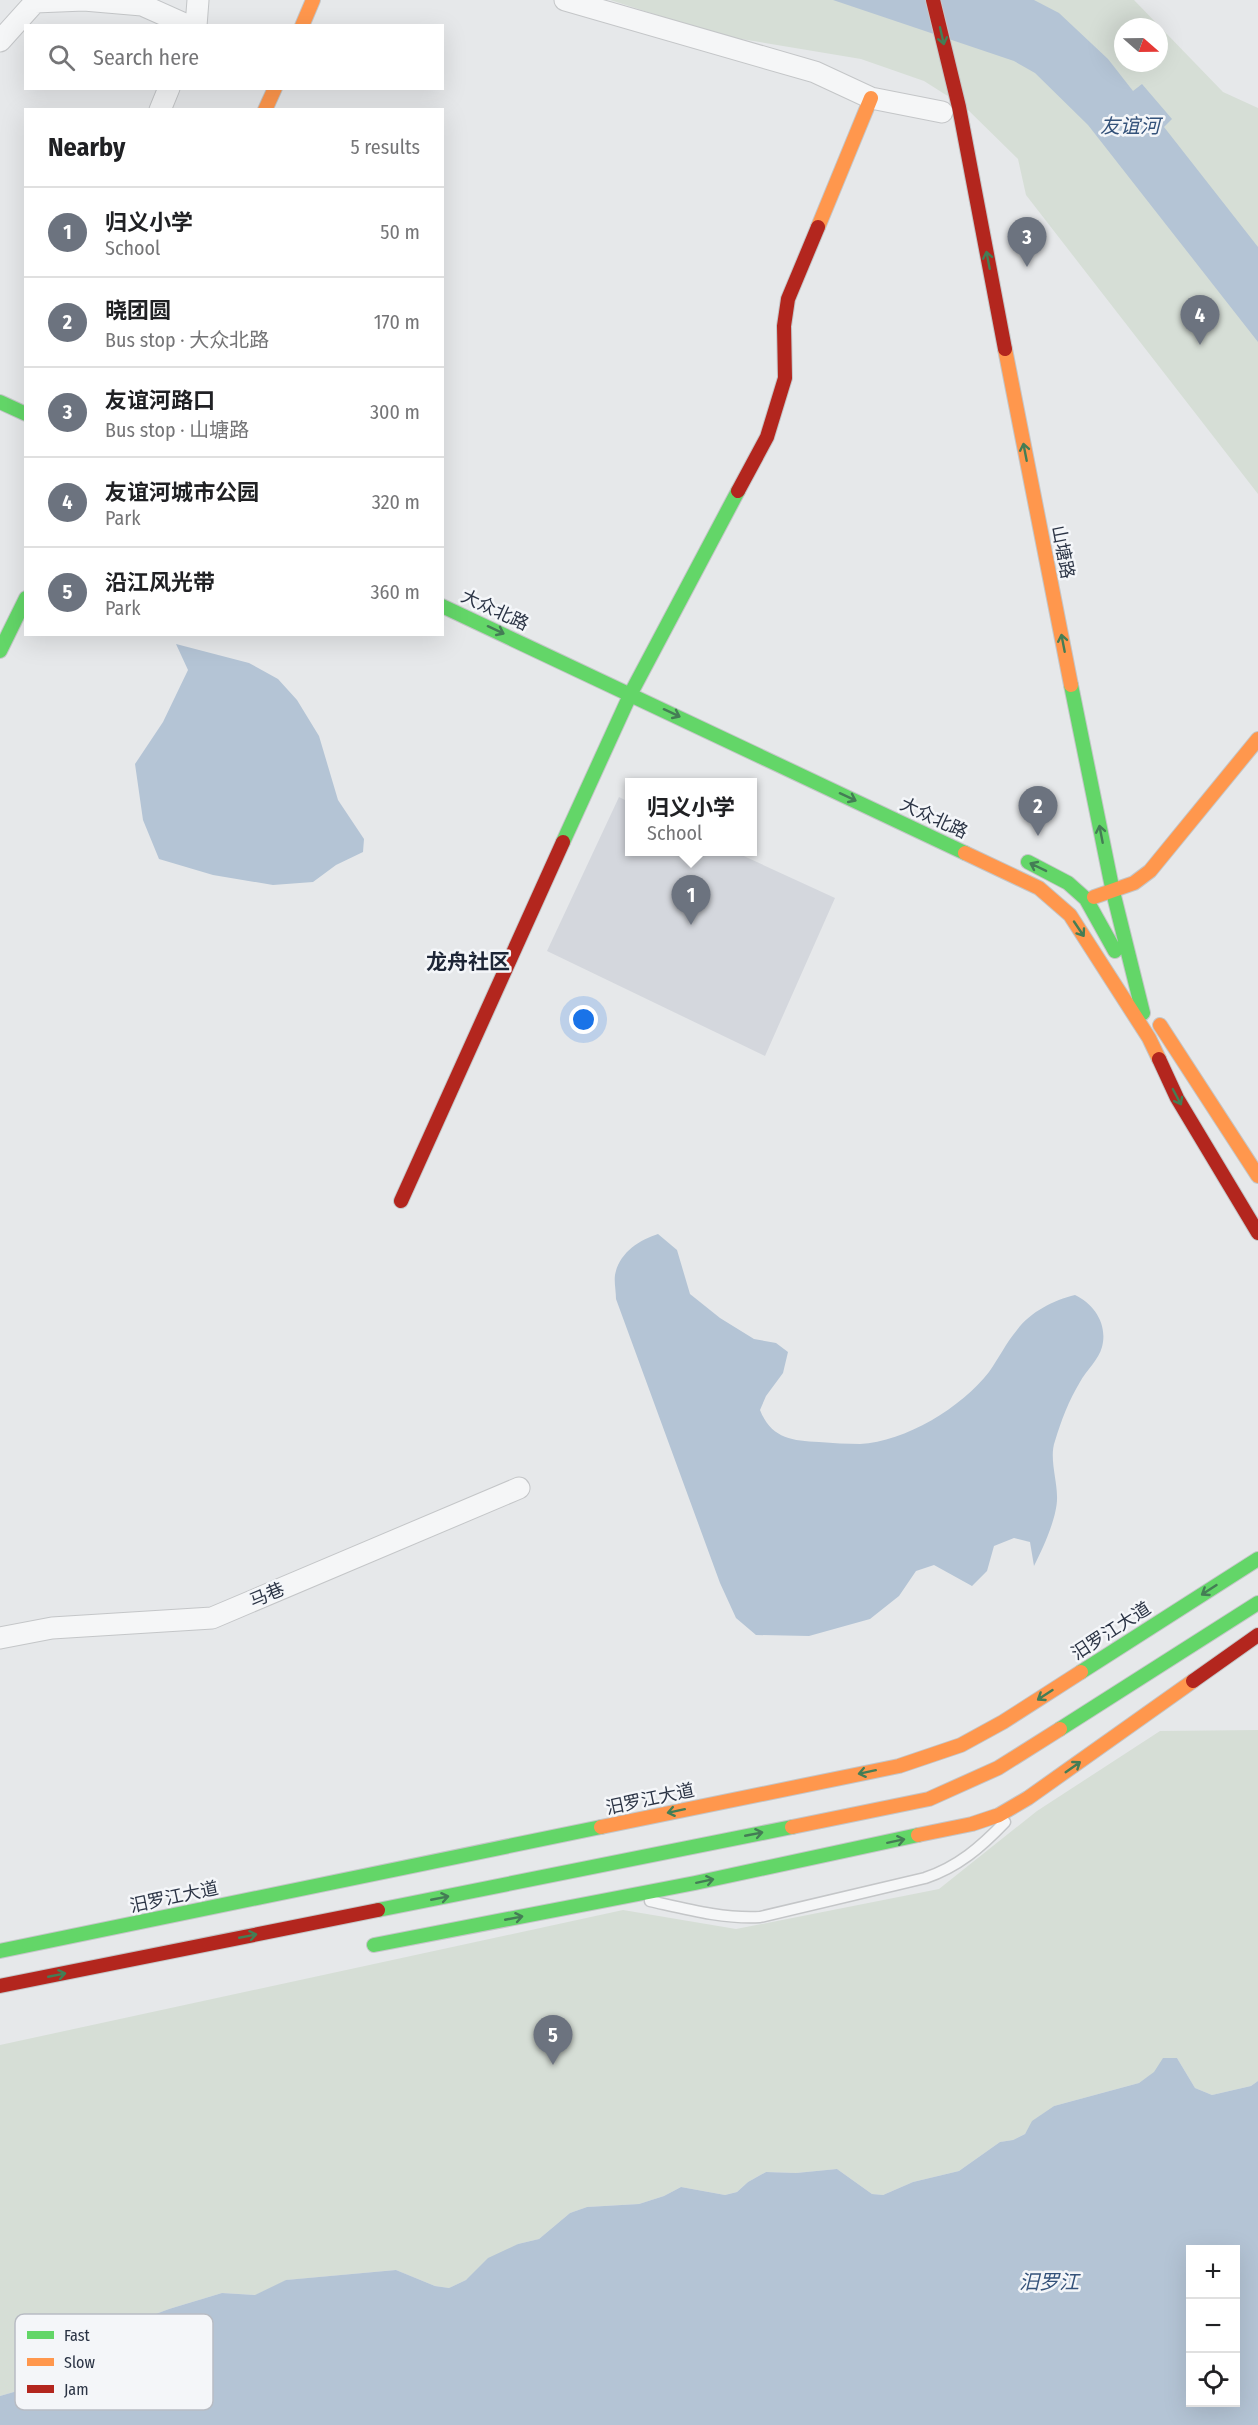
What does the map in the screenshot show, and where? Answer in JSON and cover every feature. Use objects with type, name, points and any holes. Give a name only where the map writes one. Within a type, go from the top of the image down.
[{"type":"main road","points":[[303,24],[313,0]]},
{"type":"main road","name":"山塘路","points":[[933,0],[951,72],[1126,1002]]},
{"type":"main road","points":[[266,108],[274,90]]},
{"type":"main road","points":[[401,1201],[630,693],[767,437],[785,378],[784,326],[788,299],[871,98]]},
{"type":"main road","points":[[0,402],[24,413]]},
{"type":"main road","points":[[0,651],[24,602]]},
{"type":"main road","name":"大众北路","points":[[444,607],[1039,888],[1070,915],[1149,1038],[1177,1098],[1258,1233]]},
{"type":"main road","name":"山塘路","points":[[1063,716],[1107,893],[1149,1038]]},
{"type":"main road","points":[[1039,888],[1070,898],[1086,899],[1134,883],[1150,871],[1258,739]]},
{"type":"main road","points":[[1017,857],[1068,883],[1086,899],[1136,988],[1258,1176]]},
{"type":"main road","name":"汨罗江大道","points":[[0,1951],[899,1766],[961,1745],[1003,1722],[1258,1559]]},
{"type":"main road","points":[[0,1986],[929,1799],[998,1768],[1257,1606]]},
{"type":"main road","points":[[374,1945],[695,1883],[972,1824],[999,1815],[1028,1798],[1258,1635]]},
{"type":"street","points":[[0,41],[34,1],[84,0],[142,3],[185,24]]},
{"type":"street","points":[[195,24],[198,0]]},
{"type":"street","points":[[565,0],[815,72],[871,98],[942,110]]},
{"type":"street","points":[[161,108],[169,90]]},
{"type":"street","name":"马巷","points":[[0,1638],[52,1628],[212,1618],[519,1488]]},
{"type":"lane","points":[[623,1896],[741,1918],[760,1917],[925,1878],[943,1872],[965,1859],[986,1842],[1028,1798]]},
{"type":"shaded area","points":[[610,0],[1134,0],[1151,18],[1114,18],[1114,72],[1168,72],[1168,35],[1223,92],[1258,108],[1258,494],[1026,195],[1018,159],[965,107],[924,81],[861,59],[723,36]]},
{"type":"shaded area","points":[[619,797],[625,800],[625,856],[744,856],[835,898],[765,1056],[547,951]]},
{"type":"shaded area","points":[[1258,1730],[1258,2081],[1251,2086],[1212,2095],[1195,2088],[1177,2058],[1139,2083],[1054,2106],[1033,2121],[1025,2134],[1013,2140],[1000,2142],[959,2171],[913,2182],[883,2195],[872,2194],[837,2169],[796,2173],[766,2172],[748,2182],[737,2192],[725,2195],[681,2187],[664,2196],[639,2204],[587,2207],[570,2213],[539,2239],[518,2244],[466,2280],[449,2288],[435,2286],[396,2270],[287,2280],[256,2295],[222,2293],[156,2314],[15,2314],[15,2392],[0,2396],[0,2045],[623,1910],[736,1929],[939,1889],[1037,1811],[1160,1731]]},
{"type":"water","name":"友谊河","points":[[833,0],[1034,0],[1059,13],[1108,59],[1114,67],[1114,72],[1118,72],[1133,91],[1142,84],[1172,119],[1164,127],[1258,247],[1258,342],[1088,125],[1035,73],[1014,61]]},
{"type":"water","points":[[176,644],[249,663],[278,679],[297,700],[319,736],[338,800],[364,839],[363,852],[336,865],[313,882],[273,885],[213,875],[159,859],[143,820],[135,764],[163,722],[188,670]]},
{"type":"water","points":[[658,1234],[677,1250],[690,1294],[720,1318],[754,1339],[776,1343],[788,1352],[783,1373],[766,1396],[760,1410],[770,1427],[776,1432],[800,1441],[860,1444],[877,1442],[913,1430],[948,1410],[978,1385],[1009,1340],[1036,1312],[1059,1300],[1075,1295],[1088,1304],[1101,1323],[1102,1347],[1072,1396],[1053,1447],[1057,1504],[1049,1532],[1034,1566],[1030,1542],[1014,1538],[994,1546],[987,1571],[972,1586],[934,1565],[916,1571],[899,1596],[870,1619],[809,1636],[756,1635],[736,1618],[720,1583],[616,1299],[615,1275],[621,1260],[631,1248]]},
{"type":"water","name":"汨罗江","points":[[1163,2058],[1177,2058],[1195,2088],[1212,2095],[1251,2086],[1258,2081],[1258,2425],[0,2425],[0,2396],[15,2392],[15,2410],[213,2410],[213,2314],[156,2314],[169,2309],[222,2293],[255,2295],[286,2280],[396,2270],[435,2286],[449,2288],[466,2280],[488,2258],[518,2244],[539,2239],[570,2213],[587,2207],[639,2204],[664,2196],[681,2187],[725,2195],[737,2192],[748,2182],[766,2172],[796,2173],[837,2169],[872,2194],[883,2195],[913,2182],[959,2171],[1000,2142],[1013,2140],[1025,2134],[1032,2121],[1054,2106],[1139,2083],[1154,2072]]},
{"type":"traffic: fast","points":[[0,402],[24,413]]},
{"type":"traffic: fast","points":[[563,842],[631,693],[738,491]]},
{"type":"traffic: fast","points":[[0,651],[24,602]]},
{"type":"traffic: fast","points":[[444,607],[965,853]]},
{"type":"traffic: fast","points":[[1071,685],[1113,892],[1143,1013]]},
{"type":"traffic: fast","points":[[1028,862],[1068,883],[1086,899],[1115,951]]},
{"type":"traffic: fast","points":[[1081,1672],[1258,1559]]},
{"type":"traffic: fast","points":[[1060,1729],[1258,1603]]},
{"type":"traffic: fast","points":[[0,1951],[601,1827]]},
{"type":"traffic: fast","points":[[378,1910],[792,1827]]},
{"type":"traffic: fast","points":[[374,1945],[695,1883],[918,1835]]},
{"type":"traffic: slow","points":[[303,24],[313,0]]},
{"type":"traffic: slow","points":[[266,108],[274,90]]},
{"type":"traffic: slow","points":[[818,227],[871,98]]},
{"type":"traffic: slow","points":[[1005,349],[1071,685]]},
{"type":"traffic: slow","points":[[1094,897],[1134,883],[1150,871],[1258,739]]},
{"type":"traffic: slow","points":[[965,853],[1039,888],[1070,915],[1149,1038],[1159,1059]]},
{"type":"traffic: slow","points":[[1160,1025],[1258,1176]]},
{"type":"traffic: slow","points":[[601,1827],[899,1766],[961,1745],[1003,1722],[1081,1672]]},
{"type":"traffic: slow","points":[[918,1835],[972,1824],[999,1815],[1028,1798],[1193,1681]]},
{"type":"traffic: slow","points":[[792,1827],[929,1799],[998,1768],[1060,1729]]},
{"type":"traffic: jam","points":[[933,0],[959,107],[1005,349]]},
{"type":"traffic: jam","points":[[738,491],[767,437],[785,378],[784,326],[788,299],[818,227]]},
{"type":"traffic: jam","points":[[401,1201],[563,842]]},
{"type":"traffic: jam","points":[[1159,1059],[1177,1098],[1258,1233]]},
{"type":"traffic: jam","points":[[1193,1681],[1258,1635]]},
{"type":"traffic: jam","points":[[0,1986],[378,1910]]},
{"type":"place","name":"友谊河路口","points":[[1027,267]]},
{"type":"place","name":"友谊河城市公园","points":[[1200,345]]},
{"type":"place","name":"晓团圆","points":[[1038,836]]},
{"type":"place","name":"归义小学","points":[[691,925]]},
{"type":"place","name":"沿江风光带","points":[[553,2065]]},
{"type":"district","name":"龙舟社区","points":[[468,962]]}]
